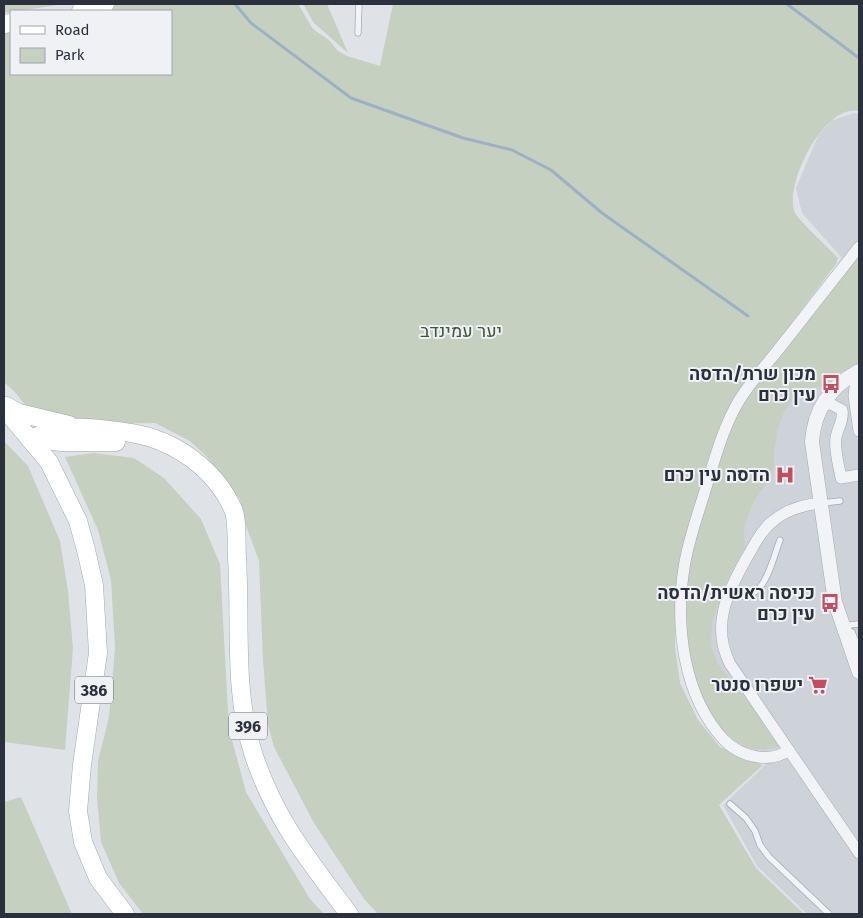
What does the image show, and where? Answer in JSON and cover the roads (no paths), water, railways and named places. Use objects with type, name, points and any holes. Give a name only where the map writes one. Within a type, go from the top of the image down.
[{"type":"main road","points":[[84,10],[105,4]]},
{"type":"main road","points":[[4,407],[19,413],[79,428],[147,436],[180,451],[202,466],[214,480],[234,511]]},
{"type":"main road","name":"386","points":[[4,407],[49,462],[78,521],[94,585],[98,653],[78,811],[83,842],[98,878],[125,914]]},
{"type":"main road","points":[[32,439],[44,432],[79,428]]},
{"type":"main road","points":[[32,439],[62,442],[135,442],[155,448],[177,459],[204,480],[234,511]]},
{"type":"main road","name":"396","points":[[234,511],[241,696],[253,752],[273,804],[293,839],[349,914]]},
{"type":"street","points":[[790,750],[781,756],[758,758],[740,752],[726,741],[705,714],[690,678],[683,648],[681,618],[684,569],[693,532],[720,443],[740,399],[859,247]]},
{"type":"street","points":[[858,371],[835,388],[819,409],[812,442],[838,612],[859,672]]},
{"type":"street","points":[[858,371],[854,396],[859,431]]},
{"type":"street","points":[[819,409],[829,404],[842,410],[842,422],[836,436],[841,478],[859,475]]},
{"type":"street","points":[[820,503],[798,508],[773,521],[754,546],[728,593],[720,623],[721,640],[726,656],[859,853]]},
{"type":"lane","points":[[358,33],[360,4]]},
{"type":"lane","points":[[820,503],[840,501]]},
{"type":"lane","points":[[728,593],[741,598],[749,597],[757,592],[762,586],[780,540]]},
{"type":"lane","points":[[838,612],[849,625],[859,650]]},
{"type":"lane","points":[[849,625],[859,624]]},
{"type":"lane","points":[[730,804],[746,818],[769,857],[829,914]]},
{"type":"waterway","points":[[235,4],[251,23],[351,98],[463,138],[512,150],[551,170],[602,213],[748,316]]},
{"type":"waterway","points":[[787,4],[859,58]]},
{"type":"place","name":"מכון שרת/הדסה עין כרם","points":[[831,384]]},
{"type":"place","name":"הדסה עין כרם","points":[[785,475]]},
{"type":"place","name":"כניסה ראשית/הדסה עין כרם","points":[[830,603]]},
{"type":"place","name":"ישפרו סנטר","points":[[818,685]]},
{"type":"park label","name":"יער עמינדב","points":[[461,331]]}]
